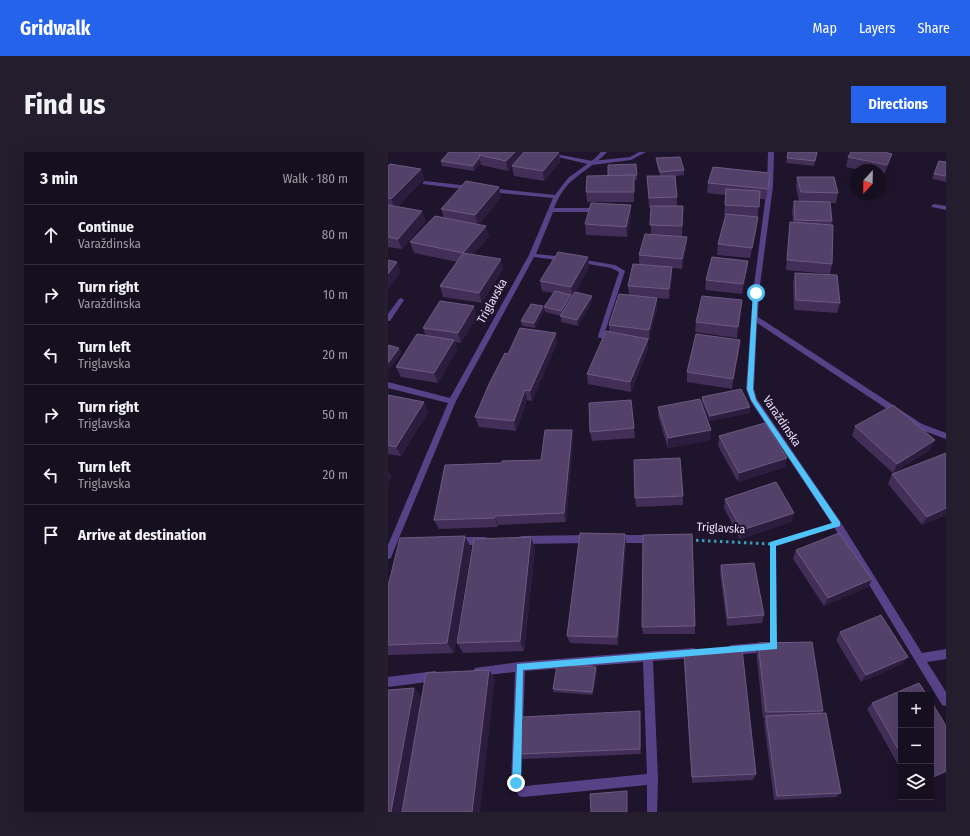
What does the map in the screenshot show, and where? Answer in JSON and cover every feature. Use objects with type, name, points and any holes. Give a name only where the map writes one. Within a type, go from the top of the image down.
[{"type":"street","points":[[539,152],[592,164],[631,158],[642,152]]},
{"type":"street","name":"Triglavska","points":[[388,555],[452,401],[532,255],[552,210],[556,197],[570,179],[592,164],[604,152]]},
{"type":"street","name":"Varaždinska","points":[[771,152],[770,186],[756,293],[750,389],[754,400],[837,524],[921,658],[946,701]]},
{"type":"street","points":[[426,183],[479,189]]},
{"type":"street","points":[[487,189],[556,197]]},
{"type":"street","points":[[934,206],[946,208]]},
{"type":"street","points":[[552,210],[605,210]]},
{"type":"street","points":[[532,255],[613,266],[622,272],[601,336]]},
{"type":"street","points":[[388,319],[401,300]]},
{"type":"street","points":[[754,318],[919,426],[946,436]]},
{"type":"street","points":[[388,385],[452,401]]},
{"type":"street","points":[[511,540],[671,539]]},
{"type":"street","points":[[448,541],[495,540]]},
{"type":"street","points":[[719,651],[774,647]]},
{"type":"street","points":[[465,673],[520,667],[703,653]]},
{"type":"street","points":[[921,658],[946,654]]},
{"type":"street","points":[[648,657],[653,779],[652,812]]},
{"type":"street","points":[[520,667],[516,783],[523,792],[653,779]]},
{"type":"street","points":[[388,682],[442,676]]},
{"type":"path","points":[[774,647],[772,544],[837,524]]},
{"type":"path","name":"Triglavska","points":[[671,539],[772,544]]},
{"type":"building","points":[[449,152],[481,153],[473,166],[441,161]]},
{"type":"building","points":[[482,152],[515,152],[506,161],[479,155]]},
{"type":"building","points":[[524,152],[559,152],[543,171],[512,166]]},
{"type":"building","points":[[788,152],[817,152],[815,161],[787,158]]},
{"type":"building","points":[[851,152],[884,152],[892,154],[887,165],[848,157]]},
{"type":"building","points":[[680,157],[684,170],[660,172],[656,158]]},
{"type":"building","points":[[939,161],[946,162],[946,176],[934,174]]},
{"type":"building","points":[[390,164],[421,169],[391,199],[388,198],[388,166]]},
{"type":"building","points":[[636,164],[637,175],[608,176],[608,165]]},
{"type":"building","points":[[713,167],[770,173],[768,189],[708,183]]},
{"type":"building","points":[[634,175],[634,192],[586,192],[587,176]]},
{"type":"building","points":[[647,176],[675,176],[677,197],[649,198]]},
{"type":"building","points":[[797,177],[834,177],[838,193],[801,192]]},
{"type":"building","points":[[466,181],[499,187],[475,215],[441,209]]},
{"type":"building","points":[[726,189],[760,191],[759,207],[725,205]]},
{"type":"building","points":[[794,201],[830,202],[832,221],[795,220]]},
{"type":"building","points":[[591,203],[631,205],[626,227],[585,224]]},
{"type":"building","points":[[388,205],[422,211],[398,239],[388,237]]},
{"type":"building","points":[[651,206],[683,206],[682,226],[650,225]]},
{"type":"building","points":[[726,214],[758,217],[752,248],[718,244]]},
{"type":"building","points":[[435,216],[486,226],[463,253],[410,242]]},
{"type":"building","points":[[790,222],[833,225],[832,264],[787,260]]},
{"type":"building","points":[[645,234],[687,237],[682,259],[639,255]]},
{"type":"building","points":[[558,252],[588,257],[571,287],[540,281]]},
{"type":"building","points":[[463,253],[501,259],[479,293],[440,286]]},
{"type":"building","points":[[712,257],[748,261],[743,284],[706,280]]},
{"type":"building","points":[[388,260],[397,262],[388,274]]},
{"type":"building","points":[[633,264],[672,267],[669,289],[628,286]]},
{"type":"building","points":[[795,273],[837,275],[840,303],[796,300]]},
{"type":"building","points":[[555,291],[571,295],[561,311],[544,307]]},
{"type":"building","points":[[575,292],[592,296],[577,320],[560,316]]},
{"type":"building","points":[[619,294],[657,298],[649,330],[609,325]]},
{"type":"building","points":[[702,296],[742,300],[738,327],[696,322]]},
{"type":"building","points":[[440,301],[474,306],[458,333],[423,328]]},
{"type":"building","points":[[531,304],[543,306],[534,323],[521,321]]},
{"type":"building","points":[[520,328],[556,333],[530,391],[525,390],[514,421],[475,417],[489,384],[505,353],[508,354]]},
{"type":"building","points":[[606,331],[648,339],[630,382],[587,374]]},
{"type":"building","points":[[417,334],[454,340],[434,373],[396,367]]},
{"type":"building","points":[[696,334],[740,340],[733,379],[687,372]]},
{"type":"building","points":[[388,345],[399,348],[388,363]]},
{"type":"building","points":[[741,389],[750,407],[710,416],[702,397]]},
{"type":"building","points":[[388,395],[424,402],[396,447],[388,445]]},
{"type":"building","points":[[700,399],[711,430],[668,438],[658,407]]},
{"type":"building","points":[[631,400],[634,428],[590,432],[589,403]]},
{"type":"building","points":[[893,405],[935,440],[897,464],[855,426]]},
{"type":"building","points":[[765,423],[787,458],[739,473],[719,436]]},
{"type":"building","points":[[545,430],[572,430],[564,513],[495,516],[495,518],[434,520],[445,465],[541,460]]},
{"type":"building","points":[[946,453],[946,508],[927,517],[892,474]]},
{"type":"building","points":[[680,458],[683,496],[635,498],[634,460]]},
{"type":"building","points":[[776,482],[794,513],[742,530],[725,499]]},
{"type":"building","points":[[580,533],[625,534],[617,637],[567,636]]},
{"type":"building","points":[[839,533],[872,579],[828,598],[796,550]]},
{"type":"building","points":[[692,534],[695,626],[642,627],[643,535]]},
{"type":"building","points":[[465,536],[447,643],[388,645],[388,586],[400,538]]},
{"type":"building","points":[[531,537],[520,641],[457,643],[474,539]]},
{"type":"building","points":[[754,563],[764,615],[728,618],[721,565]]},
{"type":"building","points":[[881,615],[908,657],[866,675],[840,632]]},
{"type":"building","points":[[812,642],[823,711],[766,712],[758,643]]},
{"type":"building","points":[[742,649],[756,774],[692,777],[684,651]]},
{"type":"building","points":[[557,665],[596,667],[592,692],[553,689]]},
{"type":"building","points":[[489,670],[472,812],[402,812],[426,673]]},
{"type":"building","points":[[919,683],[925,692],[898,692],[898,749],[872,703]]},
{"type":"building","points":[[414,688],[391,812],[388,812],[388,690]]},
{"type":"building","points":[[934,706],[946,726],[946,771],[934,777]]},
{"type":"building","points":[[640,711],[640,749],[519,754],[522,717]]},
{"type":"building","points":[[826,713],[841,793],[777,796],[766,716]]},
{"type":"building","points":[[627,791],[627,812],[591,812],[590,794]]},
{"type":"route","points":[[516,783],[520,667],[774,647],[772,544],[837,524],[754,400],[750,389],[756,293]]}]
